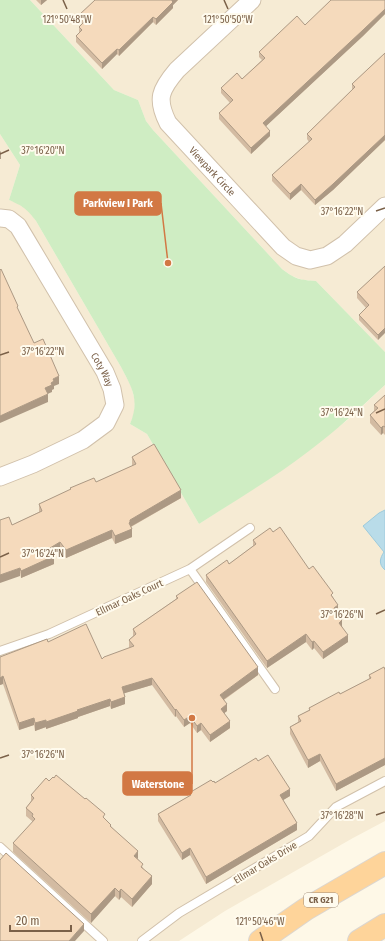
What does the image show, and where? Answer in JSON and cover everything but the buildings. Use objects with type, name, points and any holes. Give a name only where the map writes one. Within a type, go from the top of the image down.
[{"type":"highway","name":"CR G21","points":[[260,941],[306,909],[385,863]]},
{"type":"highway","points":[[359,941],[385,926]]},
{"type":"street","name":"Viewpark Circle","points":[[252,0],[166,82],[161,96],[161,106],[168,123],[283,247],[296,256],[310,260],[328,256],[345,244],[385,206]]},
{"type":"street","name":"Coty Way","points":[[0,477],[33,464],[83,440],[106,423],[115,405],[112,389],[105,372],[18,226],[5,219]]},
{"type":"lane","name":"Ellmar Oaks Court","points":[[0,651],[49,634],[190,569],[250,528]]},
{"type":"lane","points":[[190,569],[275,689]]},
{"type":"lane","name":"Ellmar Oaks Drive","points":[[142,941],[179,913],[309,836],[336,807],[385,781]]},
{"type":"lane","points":[[0,847],[103,941]]},
{"type":"shaded area","points":[[30,0],[385,0],[385,352],[316,281],[303,280],[292,276],[282,269],[153,130],[146,121],[138,100],[114,90]]},
{"type":"shaded area","points":[[0,134],[20,165],[9,200],[20,204],[28,210],[36,221],[131,386],[135,401],[134,414],[130,424],[147,434],[199,524],[273,476],[308,451],[350,418],[385,385],[385,821],[225,911],[179,941],[0,941]]},
{"type":"green space","points":[[0,0],[30,0],[114,90],[138,100],[146,121],[153,130],[282,269],[298,278],[316,281],[385,352],[385,385],[338,427],[296,461],[269,480],[199,524],[147,434],[130,424],[133,416],[134,401],[128,381],[36,221],[24,208],[9,200],[20,165],[0,134]]},
{"type":"water","points":[[385,510],[385,570],[381,566],[380,561],[384,552],[363,526]]},
{"type":"place","name":"Parkview I Park","points":[[168,263]]},
{"type":"place","name":"Waterstone","points":[[192,718]]}]
